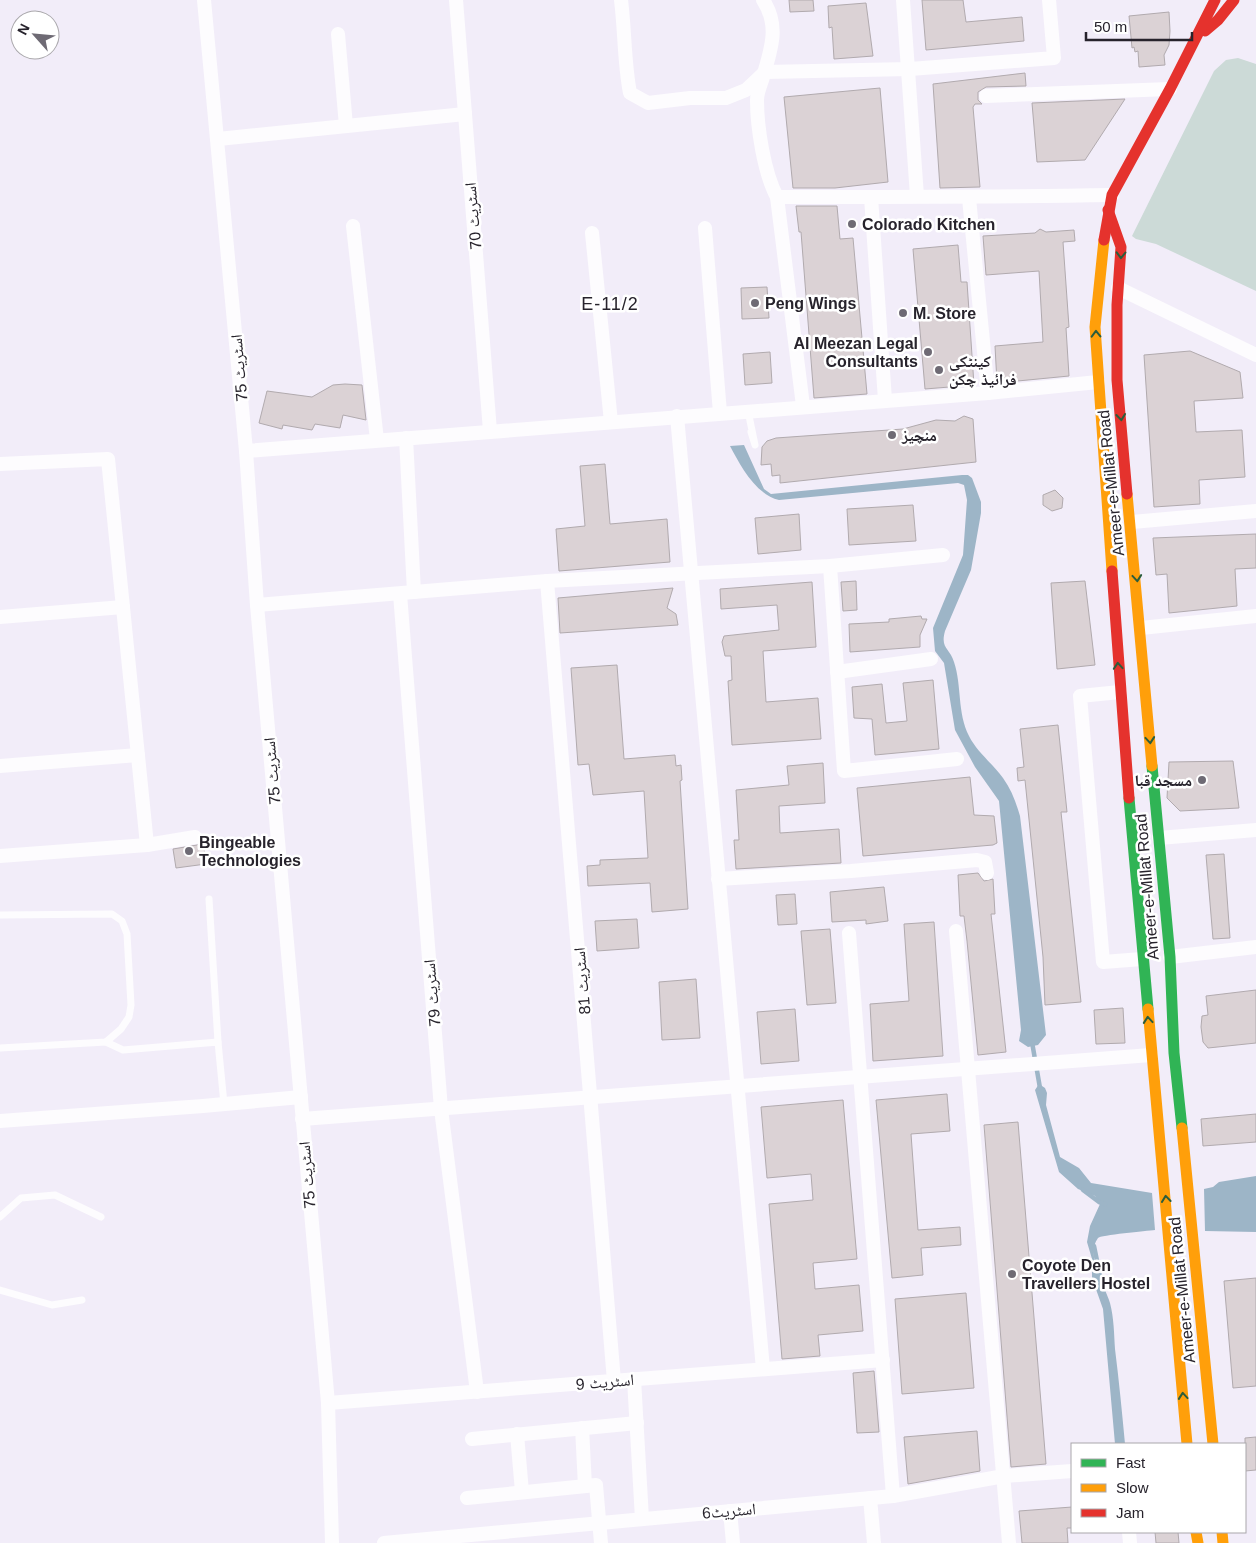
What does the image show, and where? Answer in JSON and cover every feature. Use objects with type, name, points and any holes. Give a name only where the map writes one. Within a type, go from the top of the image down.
[{"type":"main road","points":[[1110,202],[1215,0]]},
{"type":"main road","points":[[1196,38],[1218,20],[1234,0]]},
{"type":"main road","name":"Ameer-e-Millat Road","points":[[1110,202],[1121,247],[1118,288],[1117,380],[1132,522],[1145,690],[1170,957],[1174,1053],[1213,1443]]},
{"type":"main road","name":"Ameer-e-Millat Road","points":[[1110,202],[1096,301],[1098,382],[1120,692],[1142,959],[1168,1218],[1187,1443]]},
{"type":"main road","points":[[1098,382],[1117,380]]},
{"type":"main road","points":[[1120,692],[1145,690]]},
{"type":"main road","points":[[1151,1055],[1174,1053]]},
{"type":"street","name":"اسٹریٹ 75","points":[[204,0],[246,451],[257,605],[328,1403],[332,1543]]},
{"type":"street","name":"اسٹریٹ 70","points":[[456,0],[490,431]]},
{"type":"street","points":[[620,0],[624,23],[625,70],[630,93],[648,104],[690,98],[726,98],[746,90],[765,72],[910,69],[1054,58],[1049,0]]},
{"type":"street","points":[[764,0],[772,14],[772,46],[757,98],[761,140],[770,184],[777,197],[803,406]]},
{"type":"street","points":[[903,0],[910,69],[917,196]]},
{"type":"street","points":[[338,34],[346,126]]},
{"type":"street","points":[[986,96],[1170,89]]},
{"type":"street","points":[[218,139],[465,114]]},
{"type":"street","points":[[777,197],[917,196],[1110,202]]},
{"type":"street","points":[[871,197],[885,400]]},
{"type":"street","points":[[969,198],[988,393]]},
{"type":"street","points":[[354,226],[377,440]]},
{"type":"street","points":[[705,228],[720,413]]},
{"type":"street","points":[[592,234],[611,422]]},
{"type":"street","points":[[1118,288],[1256,359]]},
{"type":"street","points":[[246,451],[988,393],[1098,382]]},
{"type":"street","points":[[677,416],[763,1369]]},
{"type":"street","points":[[406,438],[414,592]]},
{"type":"street","points":[[0,464],[108,459],[147,844]]},
{"type":"street","points":[[1132,522],[1256,511]]},
{"type":"street","points":[[257,605],[547,581],[830,566],[942,554]]},
{"type":"street","points":[[830,566],[844,771],[957,759]]},
{"type":"street","name":"اسٹریٹ 81","points":[[547,581],[592,1097],[614,1381]]},
{"type":"street","name":"اسٹریٹ 79","points":[[400,594],[441,1109],[477,1392]]},
{"type":"street","points":[[0,617],[123,607]]},
{"type":"street","points":[[1141,628],[1256,616]]},
{"type":"street","points":[[837,672],[931,659]]},
{"type":"street","points":[[1120,692],[1080,696],[1103,962],[1142,959]]},
{"type":"street","points":[[0,766],[138,755]]},
{"type":"street","points":[[1159,838],[1256,830]]},
{"type":"street","points":[[0,856],[147,844],[195,837]]},
{"type":"street","points":[[718,879],[851,871],[977,860],[985,862],[987,873]]},
{"type":"street","points":[[956,931],[1009,1543]]},
{"type":"street","points":[[849,933],[893,1496]]},
{"type":"street","points":[[1170,957],[1256,948]]},
{"type":"street","points":[[302,1120],[1151,1055]]},
{"type":"street","points":[[0,1121],[300,1097]]},
{"type":"street","name":"اسٹریٹ 9","points":[[328,1403],[882,1360]]},
{"type":"street","points":[[634,1379],[642,1519]]},
{"type":"street","points":[[472,1439],[637,1423]]},
{"type":"street","points":[[582,1428],[586,1486]]},
{"type":"street","points":[[517,1434],[522,1492]]},
{"type":"street","name":"اسٹریٹ6","points":[[384,1543],[463,1539],[600,1523],[893,1496],[1004,1476],[1071,1471]]},
{"type":"street","points":[[467,1498],[596,1485],[601,1543]]},
{"type":"street","points":[[870,1498],[874,1543]]},
{"type":"street","points":[[730,1511],[733,1543]]},
{"type":"lane","points":[[748,411],[751,432]]},
{"type":"lane","points":[[209,899],[224,1104]]},
{"type":"lane","points":[[0,915],[97,913],[112,914],[122,921],[127,934],[131,1005],[129,1017],[121,1029],[106,1042]]},
{"type":"lane","points":[[0,1048],[106,1042],[123,1050],[218,1042]]},
{"type":"lane","points":[[0,1217],[21,1198],[55,1195],[101,1217]]},
{"type":"lane","points":[[0,1290],[52,1305],[82,1300]]},
{"type":"shaded area","points":[[1238,58],[1256,64],[1256,291],[1156,244],[1136,239],[1132,236],[1214,71],[1226,60]]},
{"type":"water","points":[[744,445],[764,489],[771,494],[962,475],[968,475],[972,478],[981,502],[981,513],[971,570],[945,631],[944,641],[956,671],[965,727],[976,747],[1006,782],[1020,816],[1046,1035],[1038,1045],[1028,1047],[1019,1041],[1021,1030],[999,801],[975,767],[955,730],[944,663],[935,651],[933,628],[963,555],[967,500],[964,485],[958,483],[779,500],[771,497],[756,486],[730,446]]},
{"type":"water","points":[[1039,1084],[1045,1088],[1047,1093],[1046,1105],[1060,1157],[1079,1168],[1091,1183],[1152,1193],[1155,1230],[1115,1234],[1098,1238],[1094,1253],[1097,1270],[1110,1303],[1114,1326],[1125,1443],[1115,1443],[1103,1309],[1092,1278],[1092,1259],[1087,1242],[1090,1226],[1100,1204],[1095,1196],[1078,1189],[1059,1172],[1035,1090]]},
{"type":"water","points":[[1256,1176],[1256,1232],[1205,1231],[1204,1189],[1213,1187],[1219,1182]]},
{"type":"building","points":[[789,0],[813,0],[814,11],[790,12]]},
{"type":"building","points":[[922,0],[963,0],[966,22],[1022,17],[1024,41],[926,50]]},
{"type":"building","points":[[866,3],[873,56],[834,59],[832,27],[829,28],[828,6]]},
{"type":"building","points":[[1169,12],[1169,45],[1164,55],[1165,65],[1139,67],[1138,51],[1135,52],[1134,47],[1132,48],[1129,16]]},
{"type":"building","points":[[1025,73],[1026,86],[986,87],[978,92],[978,100],[982,104],[975,104],[973,107],[980,187],[940,188],[933,84]]},
{"type":"building","points":[[880,88],[888,182],[835,188],[793,188],[784,97]]},
{"type":"building","points":[[1125,99],[1085,160],[1037,162],[1032,103]]},
{"type":"building","points":[[796,206],[837,206],[840,239],[853,238],[867,394],[814,398],[801,232],[799,232]]},
{"type":"building","points":[[1040,229],[1046,232],[1074,230],[1075,241],[1063,242],[1069,327],[1066,328],[1069,376],[997,383],[995,346],[1043,342],[1039,271],[986,275],[983,236],[1035,233]]},
{"type":"building","points":[[958,245],[961,282],[967,282],[974,385],[925,389],[913,249]]},
{"type":"building","name":"Peng Wings","points":[[767,287],[769,318],[742,319],[741,288]]},
{"type":"building","points":[[1190,351],[1240,372],[1243,398],[1194,401],[1196,432],[1242,430],[1245,477],[1199,480],[1200,504],[1154,507],[1144,355]]},
{"type":"building","points":[[770,352],[772,383],[745,385],[743,354]]},
{"type":"building","points":[[333,385],[362,385],[366,420],[343,415],[340,428],[315,424],[312,430],[283,425],[282,429],[259,423],[267,391],[312,397]]},
{"type":"building","points":[[964,416],[973,419],[976,462],[780,483],[780,475],[772,476],[771,464],[761,465],[762,447],[767,441],[776,438],[903,429],[936,420],[955,421]]},
{"type":"building","points":[[605,464],[610,524],[667,519],[670,562],[559,571],[556,529],[585,526],[580,466]]},
{"type":"building","points":[[1055,490],[1063,498],[1062,508],[1052,511],[1043,505],[1043,495]]},
{"type":"building","points":[[913,505],[916,541],[849,545],[847,509]]},
{"type":"building","points":[[799,514],[801,550],[758,554],[755,518]]},
{"type":"building","points":[[1256,534],[1256,568],[1235,569],[1237,606],[1169,613],[1167,574],[1156,575],[1153,538]]},
{"type":"building","points":[[856,581],[857,610],[843,611],[841,582]]},
{"type":"building","points":[[1085,581],[1095,665],[1057,669],[1051,583]]},
{"type":"building","points":[[812,582],[816,647],[763,651],[766,702],[818,698],[821,739],[732,745],[728,681],[732,680],[731,656],[725,656],[722,642],[724,636],[779,630],[777,605],[721,609],[720,589]]},
{"type":"building","points":[[673,588],[667,608],[676,614],[678,625],[560,633],[558,598]]},
{"type":"building","points":[[921,616],[922,619],[927,619],[920,635],[920,647],[850,652],[849,624],[889,622],[889,619]]},
{"type":"building","points":[[617,665],[624,759],[675,755],[676,766],[681,765],[682,780],[680,781],[688,909],[652,912],[650,883],[588,886],[587,866],[600,865],[600,860],[648,858],[644,791],[593,795],[589,764],[578,765],[571,668]]},
{"type":"building","points":[[933,680],[939,749],[875,755],[872,719],[854,718],[852,687],[882,684],[886,723],[907,721],[903,683]]},
{"type":"building","points":[[1058,725],[1067,812],[1061,812],[1081,1002],[1045,1005],[1043,957],[1025,780],[1018,781],[1017,768],[1024,767],[1020,729]]},
{"type":"building","name":"مسجد قبا","points":[[1233,761],[1239,808],[1180,811],[1167,798],[1169,762]]},
{"type":"building","points":[[823,763],[825,803],[779,806],[780,833],[839,829],[841,863],[736,869],[734,840],[739,840],[736,790],[789,785],[787,766]]},
{"type":"building","points":[[970,777],[974,815],[994,816],[997,843],[993,845],[863,856],[857,788]]},
{"type":"building","name":"Bingeable Technologies","points":[[203,841],[206,864],[176,868],[173,849],[197,845]]},
{"type":"building","points":[[1224,854],[1230,938],[1213,939],[1206,855]]},
{"type":"building","points":[[978,873],[984,881],[993,879],[995,914],[991,914],[1006,1052],[978,1055],[964,916],[960,916],[958,875]]},
{"type":"building","points":[[884,887],[888,921],[866,924],[866,920],[832,922],[830,892]]},
{"type":"building","points":[[795,894],[797,924],[778,925],[776,895]]},
{"type":"building","points":[[637,919],[639,948],[597,951],[595,921]]},
{"type":"building","points":[[934,922],[943,1056],[873,1061],[870,1004],[909,1001],[904,924]]},
{"type":"building","points":[[830,929],[836,1003],[807,1005],[801,931]]},
{"type":"building","points":[[696,979],[700,1038],[662,1040],[659,982]]},
{"type":"building","points":[[1256,990],[1256,1043],[1208,1048],[1203,1042],[1201,1027],[1202,1016],[1208,1015],[1206,996]]},
{"type":"building","points":[[1123,1008],[1125,1043],[1096,1044],[1094,1010]]},
{"type":"building","points":[[795,1009],[799,1061],[761,1064],[757,1012]]},
{"type":"building","points":[[947,1094],[950,1131],[911,1134],[918,1230],[960,1227],[961,1245],[921,1248],[923,1275],[892,1278],[876,1100]]},
{"type":"building","points":[[843,1100],[857,1259],[813,1263],[815,1289],[859,1285],[863,1331],[818,1335],[820,1356],[782,1359],[769,1204],[813,1200],[811,1174],[767,1178],[761,1107]]},
{"type":"building","points":[[1256,1114],[1256,1142],[1203,1146],[1201,1119]]},
{"type":"building","points":[[1018,1122],[1046,1464],[1011,1467],[984,1125]]},
{"type":"building","points":[[1256,1278],[1256,1386],[1233,1388],[1224,1281]]},
{"type":"building","points":[[966,1293],[974,1388],[902,1394],[895,1299]]},
{"type":"building","points":[[874,1371],[879,1432],[857,1433],[853,1373]]},
{"type":"building","points":[[977,1431],[980,1471],[908,1484],[904,1437]]},
{"type":"building","points":[[1256,1437],[1256,1470],[1246,1471],[1245,1438]]},
{"type":"building","points":[[1071,1507],[1071,1528],[1067,1528],[1068,1543],[1022,1543],[1019,1511]]},
{"type":"building","points":[[1155,1533],[1178,1533],[1179,1543],[1156,1543]]},
{"type":"waterway","points":[[1032,1042],[1040,1088]]},
{"type":"waterway","points":[[1083,1190],[1099,1202],[1105,1204]]},
{"type":"waterway","points":[[1094,1246],[1101,1280]]},
{"type":"traffic: fast","points":[[1152,766],[1170,957],[1174,1053],[1182,1128]]},
{"type":"traffic: fast","points":[[1129,798],[1148,1009]]},
{"type":"traffic: slow","points":[[1104,240],[1095,327],[1112,571]]},
{"type":"traffic: slow","points":[[1127,494],[1152,766]]},
{"type":"traffic: slow","points":[[1148,1009],[1187,1443]]},
{"type":"traffic: slow","points":[[1182,1128],[1213,1443]]},
{"type":"traffic: slow","points":[[1196,1533],[1198,1543]]},
{"type":"traffic: slow","points":[[1222,1533],[1223,1543]]},
{"type":"traffic: jam","points":[[1104,240],[1112,195],[1170,89],[1215,0]]},
{"type":"traffic: jam","points":[[1205,31],[1218,20],[1234,0]]},
{"type":"traffic: jam","points":[[1108,210],[1121,247],[1117,305],[1117,380],[1127,494]]},
{"type":"traffic: jam","points":[[1112,571],[1129,798]]},
{"type":"place","name":"Colorado Kitchen","points":[[852,224]]},
{"type":"place","name":"Peng Wings","points":[[755,303]]},
{"type":"place","name":"M. Store","points":[[903,313]]},
{"type":"place","name":"Al Meezan Legal Consultants","points":[[928,352]]},
{"type":"place","name":"کینٹکی فرائیڈ چکن","points":[[939,370]]},
{"type":"place","name":"منچیز","points":[[892,435]]},
{"type":"place","name":"مسجد قبا","points":[[1202,780]]},
{"type":"place","name":"Bingeable Technologies","points":[[189,851]]},
{"type":"place","name":"Coyote Den Travellers Hostel","points":[[1012,1274]]},
{"type":"district","name":"E-11/2","points":[[610,304]]}]
